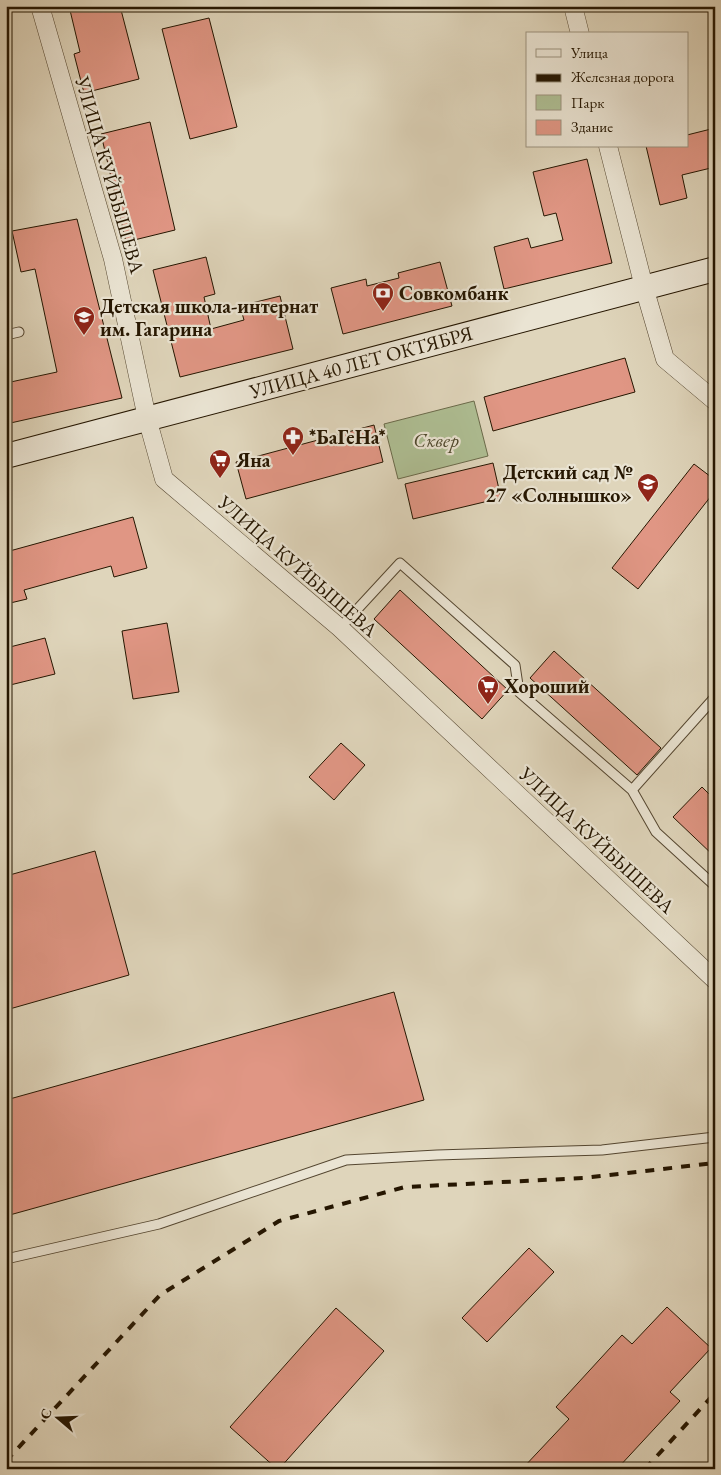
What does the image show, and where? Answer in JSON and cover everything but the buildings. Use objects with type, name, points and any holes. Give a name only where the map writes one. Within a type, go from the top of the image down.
[{"type":"main road","name":"УЛИЦА 40 ЛЕТ ОКТЯБРЯ","points":[[6,456],[715,269]]},
{"type":"street","name":"УЛИЦА КУЙБЫШЕВА","points":[[40,6],[113,259],[148,418],[164,480],[340,628],[715,980]]},
{"type":"street","points":[[573,6],[580,32]]},
{"type":"street","points":[[609,148],[664,359],[715,401]]},
{"type":"lane","points":[[6,335],[20,332]]},
{"type":"lane","points":[[340,628],[400,562],[515,665],[519,692],[632,790],[656,832],[715,886]]},
{"type":"lane","points":[[632,790],[715,697]]},
{"type":"lane","points":[[6,1259],[159,1224],[346,1160],[447,1154],[602,1150],[715,1138]]},
{"type":"green space","name":"Сквер","points":[[474,401],[488,456],[398,479],[384,424]]},
{"type":"railway","points":[[6,1461],[160,1295],[279,1221],[405,1187],[583,1178],[715,1163]]},
{"type":"railway","points":[[645,1469],[715,1393]]},
{"type":"place","name":"Совкомбанк","points":[[383,312]]},
{"type":"place","name":"Детская школа-интернат им. Гагарина","points":[[84,336]]},
{"type":"place","name":"*БаГеНа*","points":[[293,456]]},
{"type":"place","name":"Яна","points":[[220,479]]},
{"type":"place","name":"Детский сад № 27 «Солнышко»","points":[[648,503]]},
{"type":"place","name":"Хороший","points":[[488,705]]}]
